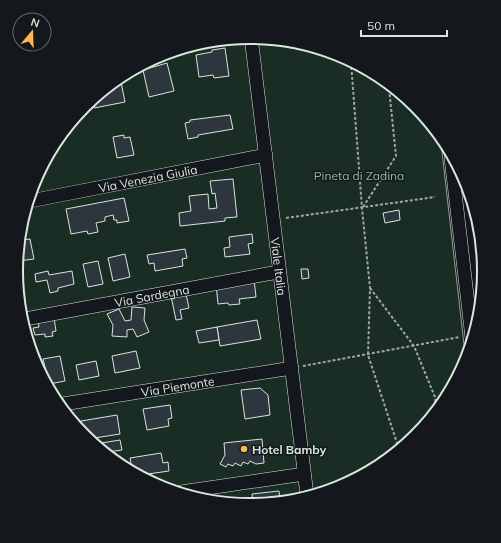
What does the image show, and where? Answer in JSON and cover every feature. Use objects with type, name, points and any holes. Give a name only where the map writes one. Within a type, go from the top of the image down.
[{"type":"street","name":"Viale Italia","points":[[252,44],[266,155],[278,272],[292,368],[307,492]]},
{"type":"street","name":"Via Venezia Giulia","points":[[34,201],[266,155]]},
{"type":"street","points":[[452,165],[468,337]]},
{"type":"street","name":"Via Sardegna","points":[[28,318],[278,272]]},
{"type":"street","name":"Via Piemonte","points":[[65,404],[292,368]]},
{"type":"street","points":[[191,491],[304,474]]},
{"type":"path","points":[[351,67],[362,208],[370,288],[368,355],[398,445]]},
{"type":"path","points":[[362,208],[396,156],[389,91]]},
{"type":"path","points":[[273,219],[435,197]]},
{"type":"path","points":[[370,288],[414,346],[435,397],[436,404]]},
{"type":"path","points":[[292,368],[468,337]]},
{"type":"green space","name":"Pineta di Zadina","points":[[236,44],[265,44],[295,48],[338,61],[377,82],[401,100],[422,121],[442,147],[465,349],[448,385],[422,422],[401,443],[377,461],[338,482],[295,495],[265,499],[236,499],[206,495],[163,482],[124,461],[100,443],[79,422],[61,398],[40,359],[27,316],[23,286],[23,257],[27,227],[40,184],[61,145],[79,121],[100,100],[124,82],[163,61],[206,48]]},
{"type":"building","points":[[225,48],[229,76],[214,78],[213,75],[199,77],[196,55]]},
{"type":"building","points":[[167,63],[174,91],[149,97],[143,71]]},
{"type":"building","points":[[121,84],[125,102],[94,108],[100,100]]},
{"type":"building","points":[[230,115],[233,129],[198,135],[198,137],[188,139],[185,123],[190,122],[190,120]]},
{"type":"building","points":[[124,135],[124,138],[130,137],[134,155],[117,158],[113,137]]},
{"type":"building","points":[[233,179],[237,217],[225,218],[225,221],[180,226],[179,213],[191,211],[189,196],[208,194],[209,209],[217,208],[215,193],[212,194],[210,181]]},
{"type":"building","points":[[124,198],[129,221],[117,223],[117,220],[114,220],[113,215],[105,217],[105,221],[96,223],[98,232],[88,234],[87,231],[71,234],[66,209]]},
{"type":"building","points":[[399,210],[400,220],[385,223],[383,213]]},
{"type":"building","points":[[252,234],[253,243],[248,244],[250,254],[225,257],[224,248],[230,247],[229,237]]},
{"type":"building","points":[[30,239],[34,259],[23,260],[25,240]]},
{"type":"building","points":[[185,249],[187,258],[182,259],[183,266],[155,271],[154,263],[149,264],[147,255]]},
{"type":"building","points":[[125,254],[130,277],[113,281],[108,258]]},
{"type":"building","points":[[98,261],[103,284],[88,287],[83,264]]},
{"type":"building","points":[[301,269],[308,269],[309,278],[302,279]]},
{"type":"building","points":[[48,271],[49,275],[72,271],[74,284],[58,288],[58,291],[50,293],[47,280],[36,282],[35,274]]},
{"type":"building","points":[[254,279],[256,297],[239,299],[240,304],[218,304],[216,284]]},
{"type":"building","points":[[186,294],[189,308],[180,310],[182,319],[176,320],[171,296]]},
{"type":"building","points":[[132,307],[145,308],[144,320],[149,332],[137,337],[133,329],[127,330],[127,337],[112,336],[113,325],[107,314],[119,309],[125,321],[131,320]]},
{"type":"building","points":[[54,318],[56,331],[52,332],[53,336],[45,337],[45,334],[35,335],[33,328],[39,327],[38,321]]},
{"type":"building","points":[[257,320],[261,339],[220,346],[217,327]]},
{"type":"building","points":[[217,327],[219,340],[199,343],[196,331]]},
{"type":"building","points":[[136,351],[140,368],[115,373],[112,356]]},
{"type":"building","points":[[60,356],[65,381],[52,383],[46,372],[43,359]]},
{"type":"building","points":[[96,361],[99,376],[79,380],[76,365]]},
{"type":"building","points":[[260,388],[268,395],[270,415],[245,419],[241,390]]},
{"type":"building","points":[[170,405],[172,418],[168,419],[169,426],[147,430],[143,409]]},
{"type":"building","points":[[117,415],[120,434],[95,438],[82,424],[81,421]]},
{"type":"building","name":"Hotel Bamby","points":[[262,439],[264,463],[256,464],[250,461],[248,464],[243,462],[241,466],[235,463],[233,466],[228,464],[226,467],[220,464],[225,455],[224,443]]},
{"type":"building","points":[[120,440],[122,450],[111,451],[100,443]]},
{"type":"building","points":[[161,453],[163,463],[168,462],[169,471],[147,474],[131,466],[130,458]]},
{"type":"building","points":[[279,491],[280,497],[252,499],[252,494]]},
{"type":"place","name":"Hotel Bamby","points":[[244,449]]}]
